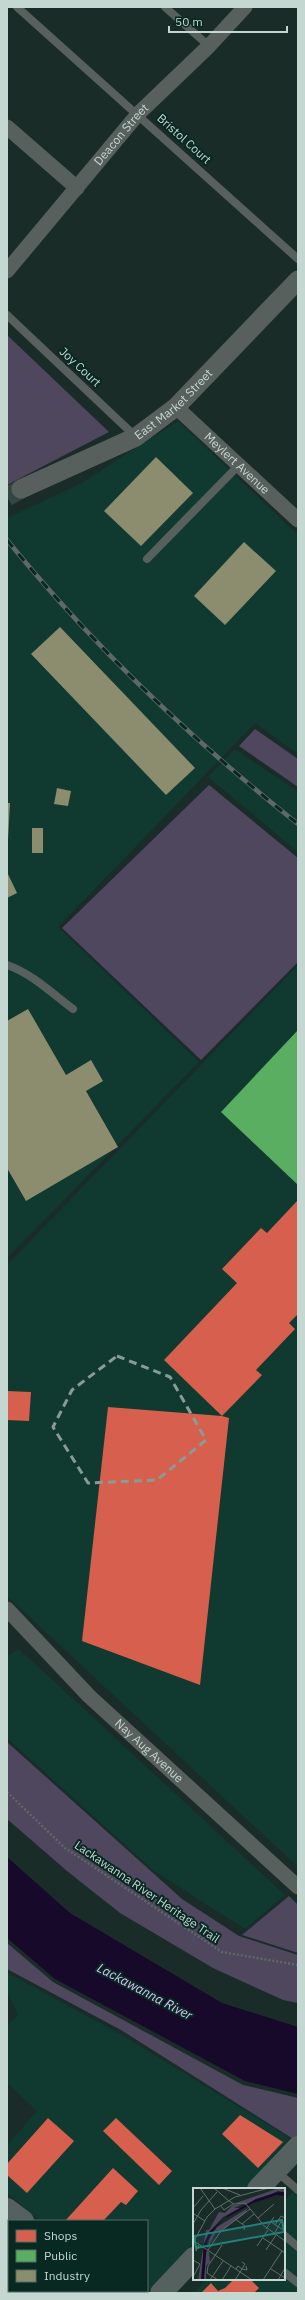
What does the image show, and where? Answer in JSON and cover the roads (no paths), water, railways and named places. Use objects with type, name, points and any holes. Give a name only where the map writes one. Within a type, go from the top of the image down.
[{"type":"main road","points":[[259,2188],[298,2147]]},
{"type":"main road","points":[[161,2293],[193,2259]]},
{"type":"street","name":"Deacon Street","points":[[7,271],[138,114],[209,46],[245,7]]},
{"type":"street","points":[[7,127],[77,188]]},
{"type":"street","name":"East Market Street","points":[[21,490],[136,437],[176,407],[298,280]]},
{"type":"street","name":"Meylert Avenue","points":[[176,407],[298,520]]},
{"type":"street","name":"Nay Aug Avenue","points":[[7,1609],[89,1696],[298,1887]]},
{"type":"lane","name":"Bristol Court","points":[[17,7],[298,259]]},
{"type":"lane","points":[[165,7],[209,46]]},
{"type":"lane","name":"Joy Court","points":[[7,315],[136,437]]},
{"type":"lane","points":[[147,559],[239,465]]},
{"type":"lane","points":[[7,965],[15,968],[32,979],[74,1009]]},
{"type":"lane","points":[[275,2170],[298,2190]]},
{"type":"lane","points":[[285,2236],[298,2247]]},
{"type":"lane","points":[[285,2273],[298,2283]]},
{"type":"water","name":"Lackawanna River","points":[[7,1857],[70,1913],[222,2003],[298,2027],[298,2094],[245,2081],[55,1979],[7,1938]]},
{"type":"tunnel","points":[[7,497],[21,489]]},
{"type":"railway","points":[[7,540],[73,617],[108,654],[182,725],[298,824]]}]
